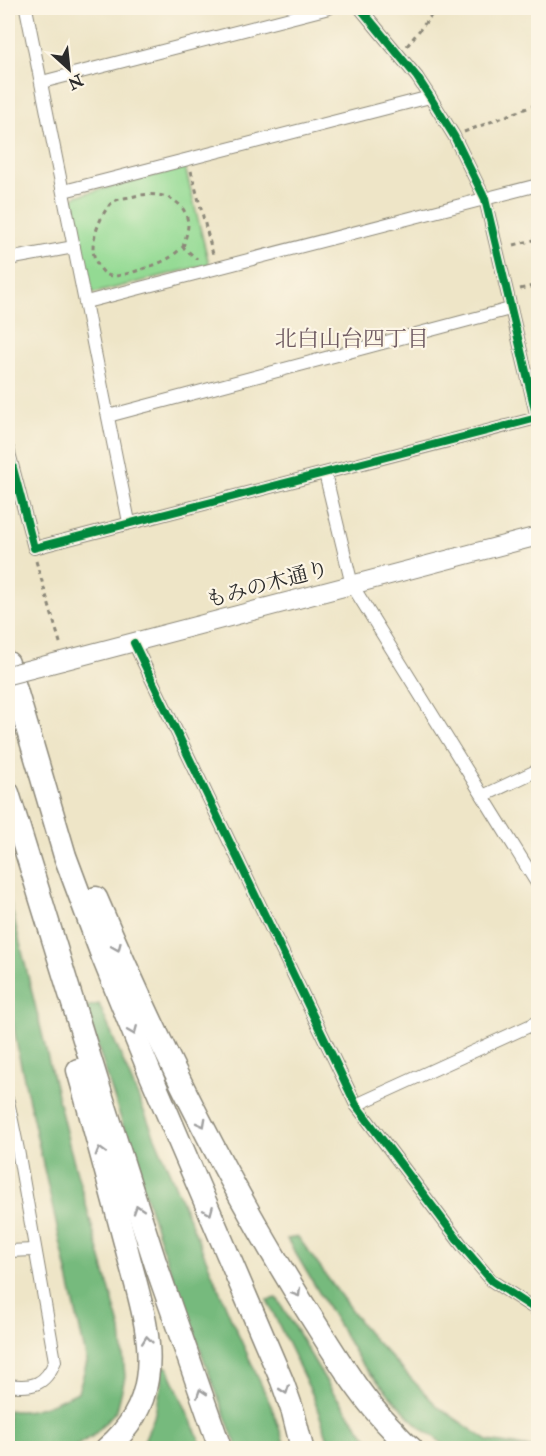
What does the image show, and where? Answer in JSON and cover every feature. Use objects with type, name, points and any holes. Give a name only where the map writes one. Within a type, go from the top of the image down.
[{"type":"highway","points":[[8,663],[69,867],[150,1073],[282,1381],[293,1412],[302,1449]]},
{"type":"highway","points":[[24,718],[74,846],[124,962],[174,1071],[250,1215],[356,1387],[383,1421],[411,1449]]},
{"type":"highway","points":[[8,795],[66,1028],[114,1199],[147,1334],[149,1360],[142,1401],[120,1437],[107,1449]]},
{"type":"highway","points":[[8,795],[152,1252],[220,1449]]},
{"type":"street","points":[[27,8],[129,522]]},
{"type":"street","points":[[42,82],[329,8]]},
{"type":"street","points":[[8,449],[34,548],[537,418],[484,199],[454,136],[430,97],[417,77],[360,8]]},
{"type":"street","points":[[64,190],[430,97]]},
{"type":"street","points":[[86,302],[538,185]]},
{"type":"street","points":[[8,260],[74,247]]},
{"type":"street","points":[[108,416],[510,309]]},
{"type":"street","points":[[325,473],[352,585],[538,885]]},
{"type":"street","name":"もみの木通り","points":[[8,675],[61,653],[134,642],[538,536]]},
{"type":"street","points":[[134,642],[356,1105],[464,1248],[492,1281],[538,1311]]},
{"type":"street","points":[[483,796],[538,770]]},
{"type":"street","points":[[356,1105],[538,1022]]},
{"type":"street","points":[[8,1101],[13,1150],[35,1250],[55,1361],[50,1373],[40,1382],[27,1387],[8,1385]]},
{"type":"street","points":[[8,1251],[35,1250]]},
{"type":"path","points":[[399,55],[437,8]]},
{"type":"path","points":[[454,136],[538,105]]},
{"type":"path","points":[[188,159],[216,268]]},
{"type":"path","points":[[142,194],[166,196],[182,207],[186,213],[188,225],[183,247],[168,259],[112,276],[100,269],[93,248],[99,224],[114,201],[142,194]]},
{"type":"path","points":[[514,245],[538,239]]},
{"type":"path","points":[[183,247],[197,259],[201,272]]},
{"type":"path","points":[[506,292],[538,285]]},
{"type":"path","points":[[34,548],[61,653]]},
{"type":"green space","points":[[185,167],[209,264],[95,293],[88,289],[72,200],[76,196]]},
{"type":"green space","points":[[8,894],[70,1148],[121,1330],[125,1377],[117,1410],[93,1436],[72,1448],[8,1448],[8,1410],[35,1409],[78,1392],[87,1362],[19,1056],[8,996]]},
{"type":"green space","points":[[99,1004],[233,1323],[272,1408],[286,1448],[238,1448],[233,1437],[163,1250],[85,1007]]},
{"type":"green space","points":[[298,1237],[367,1332],[437,1406],[488,1441],[534,1448],[449,1448],[416,1424],[361,1363],[287,1239]]},
{"type":"green space","points":[[277,1298],[332,1391],[375,1448],[331,1448],[313,1396],[267,1300]]},
{"type":"green space","points":[[160,1363],[168,1368],[203,1448],[141,1448],[154,1417],[162,1383]]},
{"type":"cycle path","points":[[8,449],[34,548],[537,418],[485,199],[454,136],[417,77],[360,8]]},
{"type":"cycle path","points":[[134,643],[356,1105],[464,1248],[492,1281],[538,1311]]},
{"type":"district","name":"北白山台四丁目","points":[[352,338]]}]
